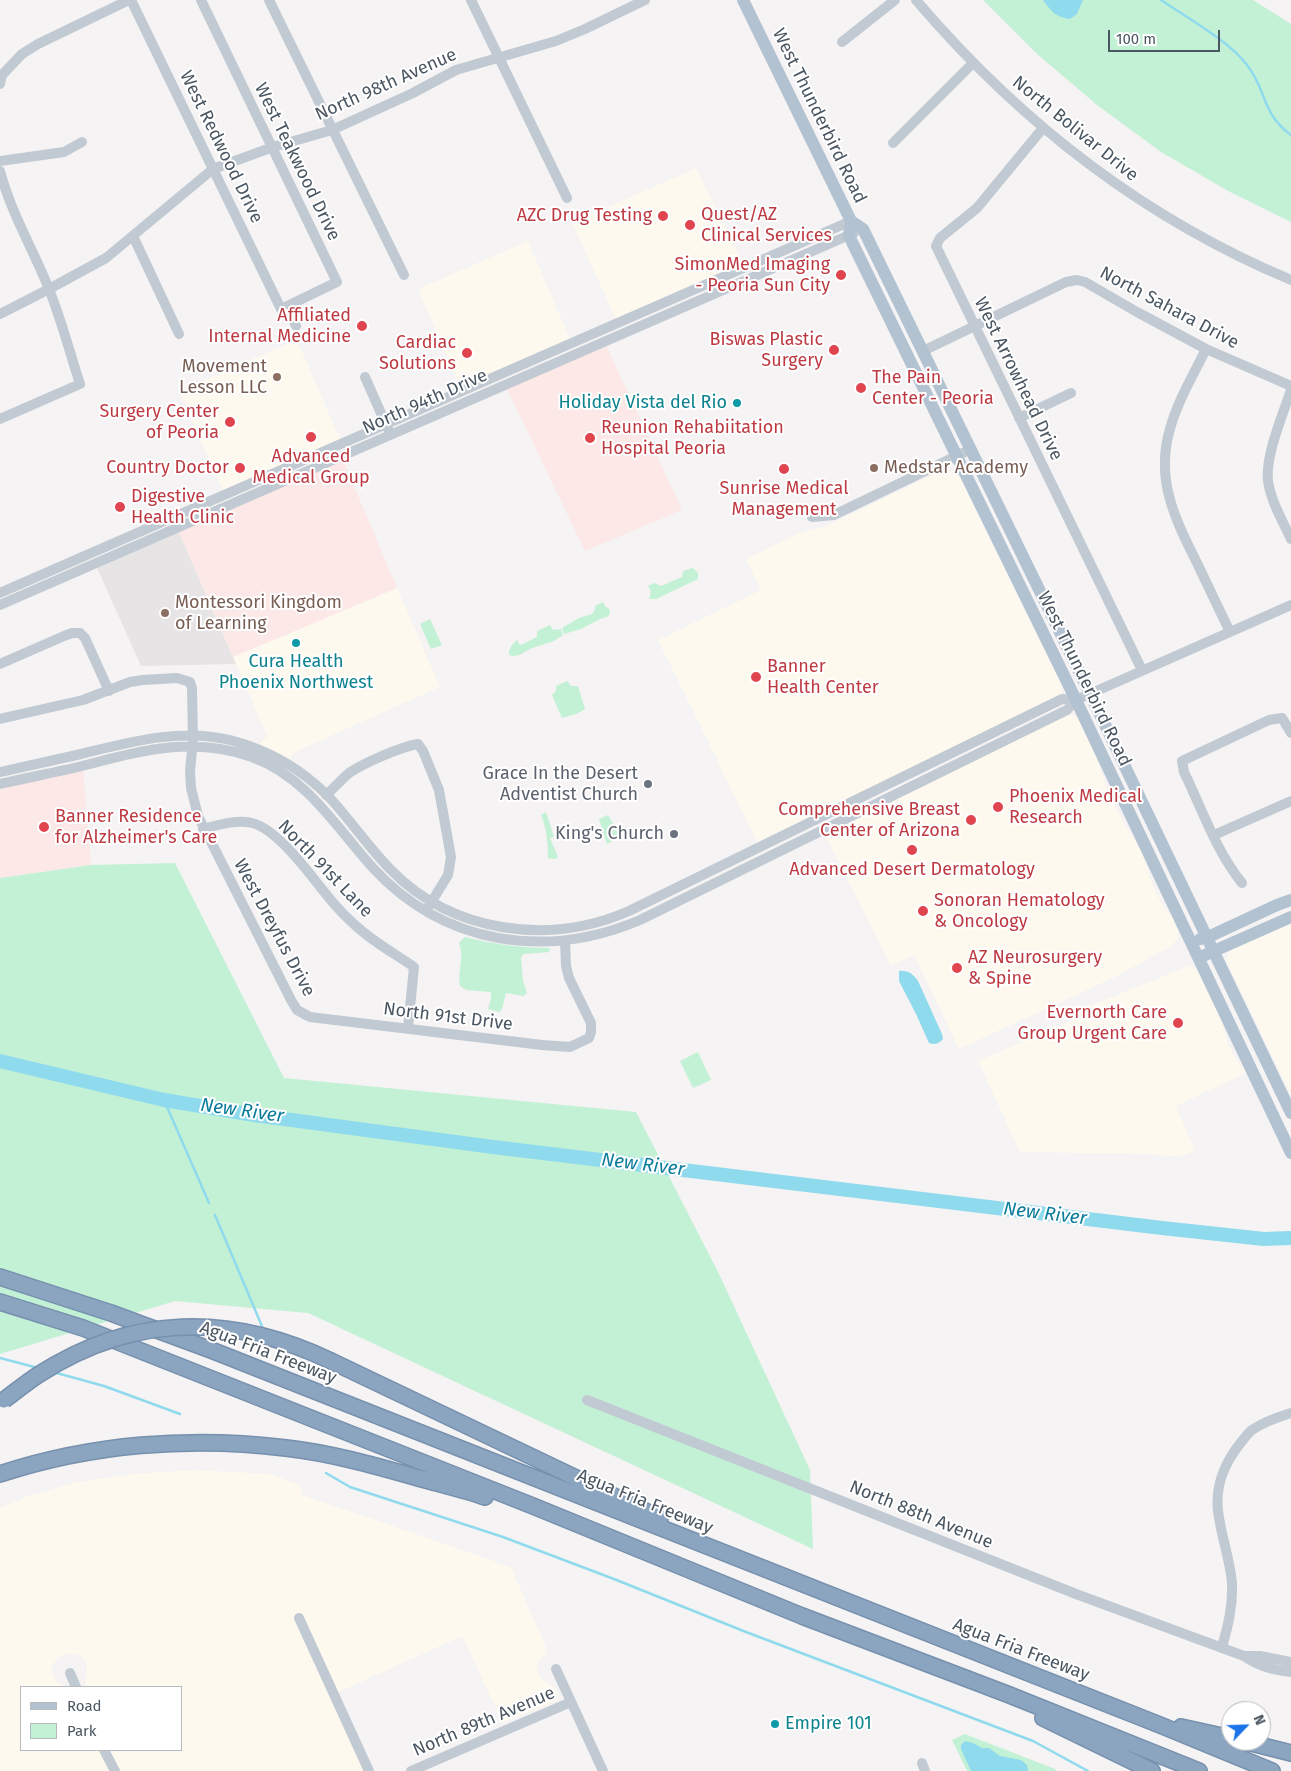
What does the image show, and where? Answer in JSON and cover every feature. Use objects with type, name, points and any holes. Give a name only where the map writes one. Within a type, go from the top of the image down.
[{"type":"highway","name":"Agua Fria Freeway","points":[[0,1277],[111,1313],[211,1350],[1272,1771]]},
{"type":"highway","points":[[0,1302],[83,1328],[533,1506],[802,1616],[1007,1694],[1199,1771]]},
{"type":"highway","points":[[2,1401],[38,1375],[82,1352],[118,1338],[177,1327],[218,1327],[253,1332],[306,1349],[673,1524],[777,1567],[796,1582]]},
{"type":"highway","points":[[0,1474],[62,1458],[124,1447],[180,1443],[230,1443],[287,1448],[342,1458],[485,1498],[533,1506]]},
{"type":"highway","points":[[1007,1694],[1038,1716],[1152,1771]]},
{"type":"highway","points":[[1160,1725],[1189,1728],[1221,1736]]},
{"type":"highway","points":[[1271,1748],[1291,1753]]},
{"type":"main road","name":"West Thunderbird Road","points":[[743,0],[851,221],[863,229],[971,448],[1291,1113]]},
{"type":"main road","name":"West Thunderbird Road","points":[[851,221],[849,235],[1076,700],[1291,1153]]},
{"type":"main road","points":[[885,308],[899,323],[916,350],[923,351]]},
{"type":"main road","points":[[1190,942],[1206,938],[1291,900]]},
{"type":"main road","points":[[1198,958],[1291,917]]},
{"type":"street","points":[[0,84],[2,75],[22,54],[38,44],[130,0]]},
{"type":"street","name":"West Redwood Drive","points":[[130,0],[213,169],[284,308],[296,326]]},
{"type":"street","name":"West Teakwood Drive","points":[[201,0],[337,282],[284,308]]},
{"type":"street","points":[[269,0],[404,275]]},
{"type":"street","points":[[471,0],[567,198]]},
{"type":"street","name":"North 98th Avenue","points":[[0,314],[106,258],[213,169],[272,147],[332,130],[456,70],[556,41],[645,0]]},
{"type":"street","points":[[842,42],[895,0]]},
{"type":"street","name":"North Bolivar Drive","points":[[916,0],[973,64],[1043,128],[1088,164],[1170,219],[1225,250],[1291,280]]},
{"type":"street","points":[[893,142],[973,64]]},
{"type":"street","name":"West Arrowhead Drive","points":[[1043,128],[977,208],[940,238],[936,246],[1142,670]]},
{"type":"street","points":[[0,160],[64,152],[82,142]]},
{"type":"street","points":[[0,171],[5,191],[49,289],[80,384],[0,419]]},
{"type":"street","name":"North 94th Drive","points":[[0,593],[851,221]]},
{"type":"street","name":"North 94th Drive","points":[[0,605],[863,229]]},
{"type":"street","points":[[133,236],[179,334]]},
{"type":"street","points":[[797,245],[802,255]]},
{"type":"street","points":[[757,263],[762,273]]},
{"type":"street","name":"North Sahara Drive","points":[[923,351],[1066,282],[1077,280],[1085,282],[1206,349],[1291,388]]},
{"type":"street","points":[[617,324],[622,334]]},
{"type":"street","points":[[574,343],[578,353]]},
{"type":"street","points":[[1206,349],[1170,429],[1165,460],[1166,488],[1180,530],[1230,632]]},
{"type":"street","points":[[365,377],[390,435]]},
{"type":"street","points":[[1291,388],[1270,454],[1268,480],[1275,505],[1291,539]]},
{"type":"street","points":[[1019,418],[1071,393]]},
{"type":"street","points":[[441,401],[445,411]]},
{"type":"street","points":[[812,517],[834,515],[971,448]]},
{"type":"street","points":[[104,548],[108,558]]},
{"type":"street","points":[[0,772],[167,736],[192,735],[228,740],[274,756],[309,779],[326,795],[390,869],[429,906],[466,930],[507,940],[533,942],[565,941],[602,928],[640,920],[1067,710],[1076,700],[1090,693],[1291,605]]},
{"type":"street","points":[[0,664],[64,636],[80,633],[85,638],[109,691],[83,700],[0,718]]},
{"type":"street","name":"West Dreyfus Drive","points":[[109,691],[130,682],[156,678],[177,678],[190,682],[192,688],[191,788],[196,809],[203,829],[291,1000],[297,1010],[303,1014]]},
{"type":"street","points":[[0,784],[154,749],[192,746],[236,753],[253,758],[269,766],[295,782],[314,798],[379,874],[405,897],[507,929],[555,930],[602,928],[629,912],[711,871],[1062,699],[1076,700]]},
{"type":"street","points":[[1242,883],[1232,870],[1214,835],[1184,772],[1182,761],[1269,720],[1282,718],[1291,733]]},
{"type":"street","points":[[992,734],[996,745]]},
{"type":"street","points":[[326,795],[350,773],[360,767],[408,746],[418,744],[423,751],[439,790],[451,857],[448,875],[429,906]]},
{"type":"street","points":[[269,766],[274,756]]},
{"type":"street","points":[[898,780],[904,790]]},
{"type":"street","points":[[1214,835],[1291,801]]},
{"type":"street","points":[[836,810],[841,821]]},
{"type":"street","name":"North 91st Lane","points":[[203,829],[240,822],[252,823],[264,829],[278,839],[336,907],[356,926],[387,950],[414,967],[408,1028]]},
{"type":"street","points":[[770,842],[776,852]]},
{"type":"street","points":[[711,871],[716,881]]},
{"type":"street","points":[[507,929],[507,940]]},
{"type":"street","name":"North 91st Drive","points":[[303,1014],[310,1017],[570,1047],[589,1038],[591,1024],[569,978],[566,966],[565,941]]},
{"type":"street","name":"North 88th Avenue","points":[[588,1400],[1076,1594],[1222,1647],[1268,1669],[1291,1672]]},
{"type":"street","points":[[1222,1647],[1229,1624],[1232,1598],[1231,1575],[1218,1510],[1218,1488],[1222,1471],[1234,1451],[1251,1431],[1265,1423],[1291,1413]]},
{"type":"street","points":[[299,1618],[369,1771]]},
{"type":"street","name":"North 88th Avenue","points":[[1244,1656],[1260,1656],[1291,1662]]},
{"type":"street","points":[[556,1669],[603,1771]]},
{"type":"street","points":[[70,1673],[76,1686]]},
{"type":"street","name":"North 89th Avenue","points":[[411,1771],[571,1702]]},
{"type":"street","points":[[105,1751],[115,1771]]},
{"type":"shaded area","points":[[696,168],[743,264],[616,319],[572,223]]},
{"type":"shaded area","points":[[528,241],[570,339],[460,387],[418,289]]},
{"type":"shaded area","points":[[297,340],[340,439],[223,491],[179,391]]},
{"type":"shaded area","name":"Reunion Rehabiitation Hospital Peoria","points":[[606,345],[682,510],[585,551],[507,389]]},
{"type":"shaded area","points":[[343,460],[397,588],[233,657],[179,532]]},
{"type":"shaded area","points":[[945,469],[954,471],[961,480],[1062,686],[1062,694],[758,843],[658,640],[761,590],[746,559],[804,531],[822,528]]},
{"type":"shaded area","name":"Montessori Kingdom of Learning","points":[[179,532],[236,664],[141,666],[97,568]]},
{"type":"shaded area","points":[[397,588],[440,687],[295,752],[289,759],[259,745],[267,736],[233,657]]},
{"type":"shaded area","points":[[1067,715],[1078,718],[1095,754],[1107,789],[1125,826],[1140,848],[1153,886],[1162,904],[1173,919],[1178,937],[1173,945],[1115,977],[959,1049],[914,955],[891,966],[824,833]]},
{"type":"shaded area","name":"Banner Residence for Alzheimer's Care","points":[[83,770],[91,865],[0,878],[0,789]]},
{"type":"shaded area","points":[[1291,924],[1291,1095],[1226,960],[1229,952],[1233,949]]},
{"type":"shaded area","points":[[1189,966],[1195,968],[1198,972],[1222,1022],[1233,1054],[1246,1073],[1176,1106],[1195,1151],[1179,1157],[1145,1154],[1020,1152],[978,1061],[1073,1020],[1072,1013]]},
{"type":"shaded area","points":[[194,1470],[270,1474],[302,1486],[300,1494],[511,1567],[548,1652],[539,1661],[537,1666],[539,1675],[541,1679],[556,1688],[557,1697],[553,1702],[503,1723],[462,1636],[330,1696],[363,1771],[0,1771],[0,1508],[28,1496],[78,1482],[132,1474]]},
{"type":"green space","points":[[983,0],[1253,0],[1291,24],[1291,222],[1230,192],[1161,152],[1097,105],[1036,53]]},
{"type":"green space","points":[[693,568],[698,573],[698,579],[656,599],[649,599],[651,591],[648,586],[655,583],[661,586],[682,577],[683,571]]},
{"type":"green space","points":[[603,602],[610,610],[609,616],[581,629],[564,634],[562,628],[579,618],[592,614],[595,606]]},
{"type":"green space","points":[[430,619],[442,645],[431,649],[420,624]]},
{"type":"green space","points":[[550,625],[553,630],[561,629],[563,635],[554,641],[532,648],[519,655],[509,655],[510,649],[516,641],[518,640],[518,643],[521,645],[537,637],[537,631]]},
{"type":"green space","points":[[567,681],[571,686],[578,686],[585,709],[562,718],[552,695],[556,691],[556,686]]},
{"type":"green space","points":[[546,812],[554,837],[550,838],[558,857],[555,859],[548,858],[547,836],[541,815]]},
{"type":"green space","points":[[608,815],[619,831],[618,838],[607,844],[599,819]]},
{"type":"green space","points":[[175,863],[284,1078],[636,1112],[719,1274],[810,1470],[813,1549],[308,1313],[175,1301],[0,1354],[0,878],[91,865]]},
{"type":"green space","points":[[465,937],[507,945],[550,948],[549,952],[524,954],[521,957],[523,981],[527,993],[523,996],[506,993],[502,1009],[499,1012],[488,1009],[491,992],[466,990],[460,986],[461,948],[459,943]]},
{"type":"green space","points":[[698,1052],[711,1080],[693,1088],[680,1061]]},
{"type":"green space","points":[[965,1734],[1057,1771],[967,1771],[952,1740]]},
{"type":"water","points":[[1043,0],[1083,0],[1077,14],[1070,19],[1054,13]]},
{"type":"water","points":[[899,971],[910,973],[918,981],[942,1034],[943,1039],[938,1043],[929,1043],[899,981]]},
{"type":"water","points":[[965,1741],[982,1748],[989,1748],[1000,1756],[1021,1760],[1027,1765],[1028,1771],[971,1771],[961,1749],[961,1745]]},
{"type":"waterway","points":[[1161,0],[1207,30],[1239,56],[1253,74],[1274,118],[1291,135]]},
{"type":"waterway","name":"New River","points":[[0,1061],[164,1100],[254,1115],[493,1147],[1162,1228],[1264,1239],[1291,1238]]},
{"type":"waterway","points":[[164,1100],[209,1203]]},
{"type":"waterway","points":[[215,1215],[264,1331]]},
{"type":"waterway","points":[[0,1358],[38,1368]]},
{"type":"waterway","points":[[53,1372],[104,1386],[180,1414]]},
{"type":"waterway","points":[[326,1473],[350,1487],[503,1537],[1033,1741],[1088,1771]]},
{"type":"place","name":"AZC Drug Testing","points":[[663,216]]},
{"type":"place","name":"Quest/AZ Clinical Services","points":[[690,225]]},
{"type":"place","name":"SimonMed Imaging - Peoria Sun City","points":[[841,275]]},
{"type":"place","name":"Affiliated Internal Medicine","points":[[362,326]]},
{"type":"place","name":"Biswas Plastic Surgery","points":[[834,350]]},
{"type":"place","name":"Cardiac Solutions","points":[[467,353]]},
{"type":"place","name":"Movement Lesson LLC","points":[[277,377]]},
{"type":"place","name":"The Pain Center - Peoria","points":[[861,388]]},
{"type":"place","name":"Holiday Vista del Rio","points":[[737,403]]},
{"type":"place","name":"Surgery Center of Peoria","points":[[230,422]]},
{"type":"place","name":"Advanced Medical Group","points":[[311,437]]},
{"type":"place","name":"Reunion Rehabiitation Hospital Peoria","points":[[590,438]]},
{"type":"place","name":"Country Doctor","points":[[240,468]]},
{"type":"place","name":"Medstar Academy","points":[[874,468]]},
{"type":"place","name":"Sunrise Medical Management","points":[[784,469]]},
{"type":"place","name":"Digestive Health Clinic","points":[[120,507]]},
{"type":"place","name":"Montessori Kingdom of Learning","points":[[165,613]]},
{"type":"place","name":"Cura Health Phoenix Northwest","points":[[296,643]]},
{"type":"place","name":"Banner Health Center","points":[[756,677]]},
{"type":"place","name":"Grace In the Desert Adventist Church","points":[[648,784]]},
{"type":"place","name":"Phoenix Medical Research","points":[[998,807]]},
{"type":"place","name":"Comprehensive Breast Center of Arizona","points":[[971,820]]},
{"type":"place","name":"Banner Residence for Alzheimer's Care","points":[[44,827]]},
{"type":"place","name":"King's Church","points":[[674,834]]},
{"type":"place","name":"Advanced Desert Dermatology","points":[[912,850]]},
{"type":"place","name":"Sonoran Hematology & Oncology","points":[[923,911]]},
{"type":"place","name":"AZ Neurosurgery & Spine","points":[[957,968]]},
{"type":"place","name":"Evernorth Care Group Urgent Care","points":[[1178,1023]]},
{"type":"place","name":"Empire 101","points":[[775,1724]]}]
